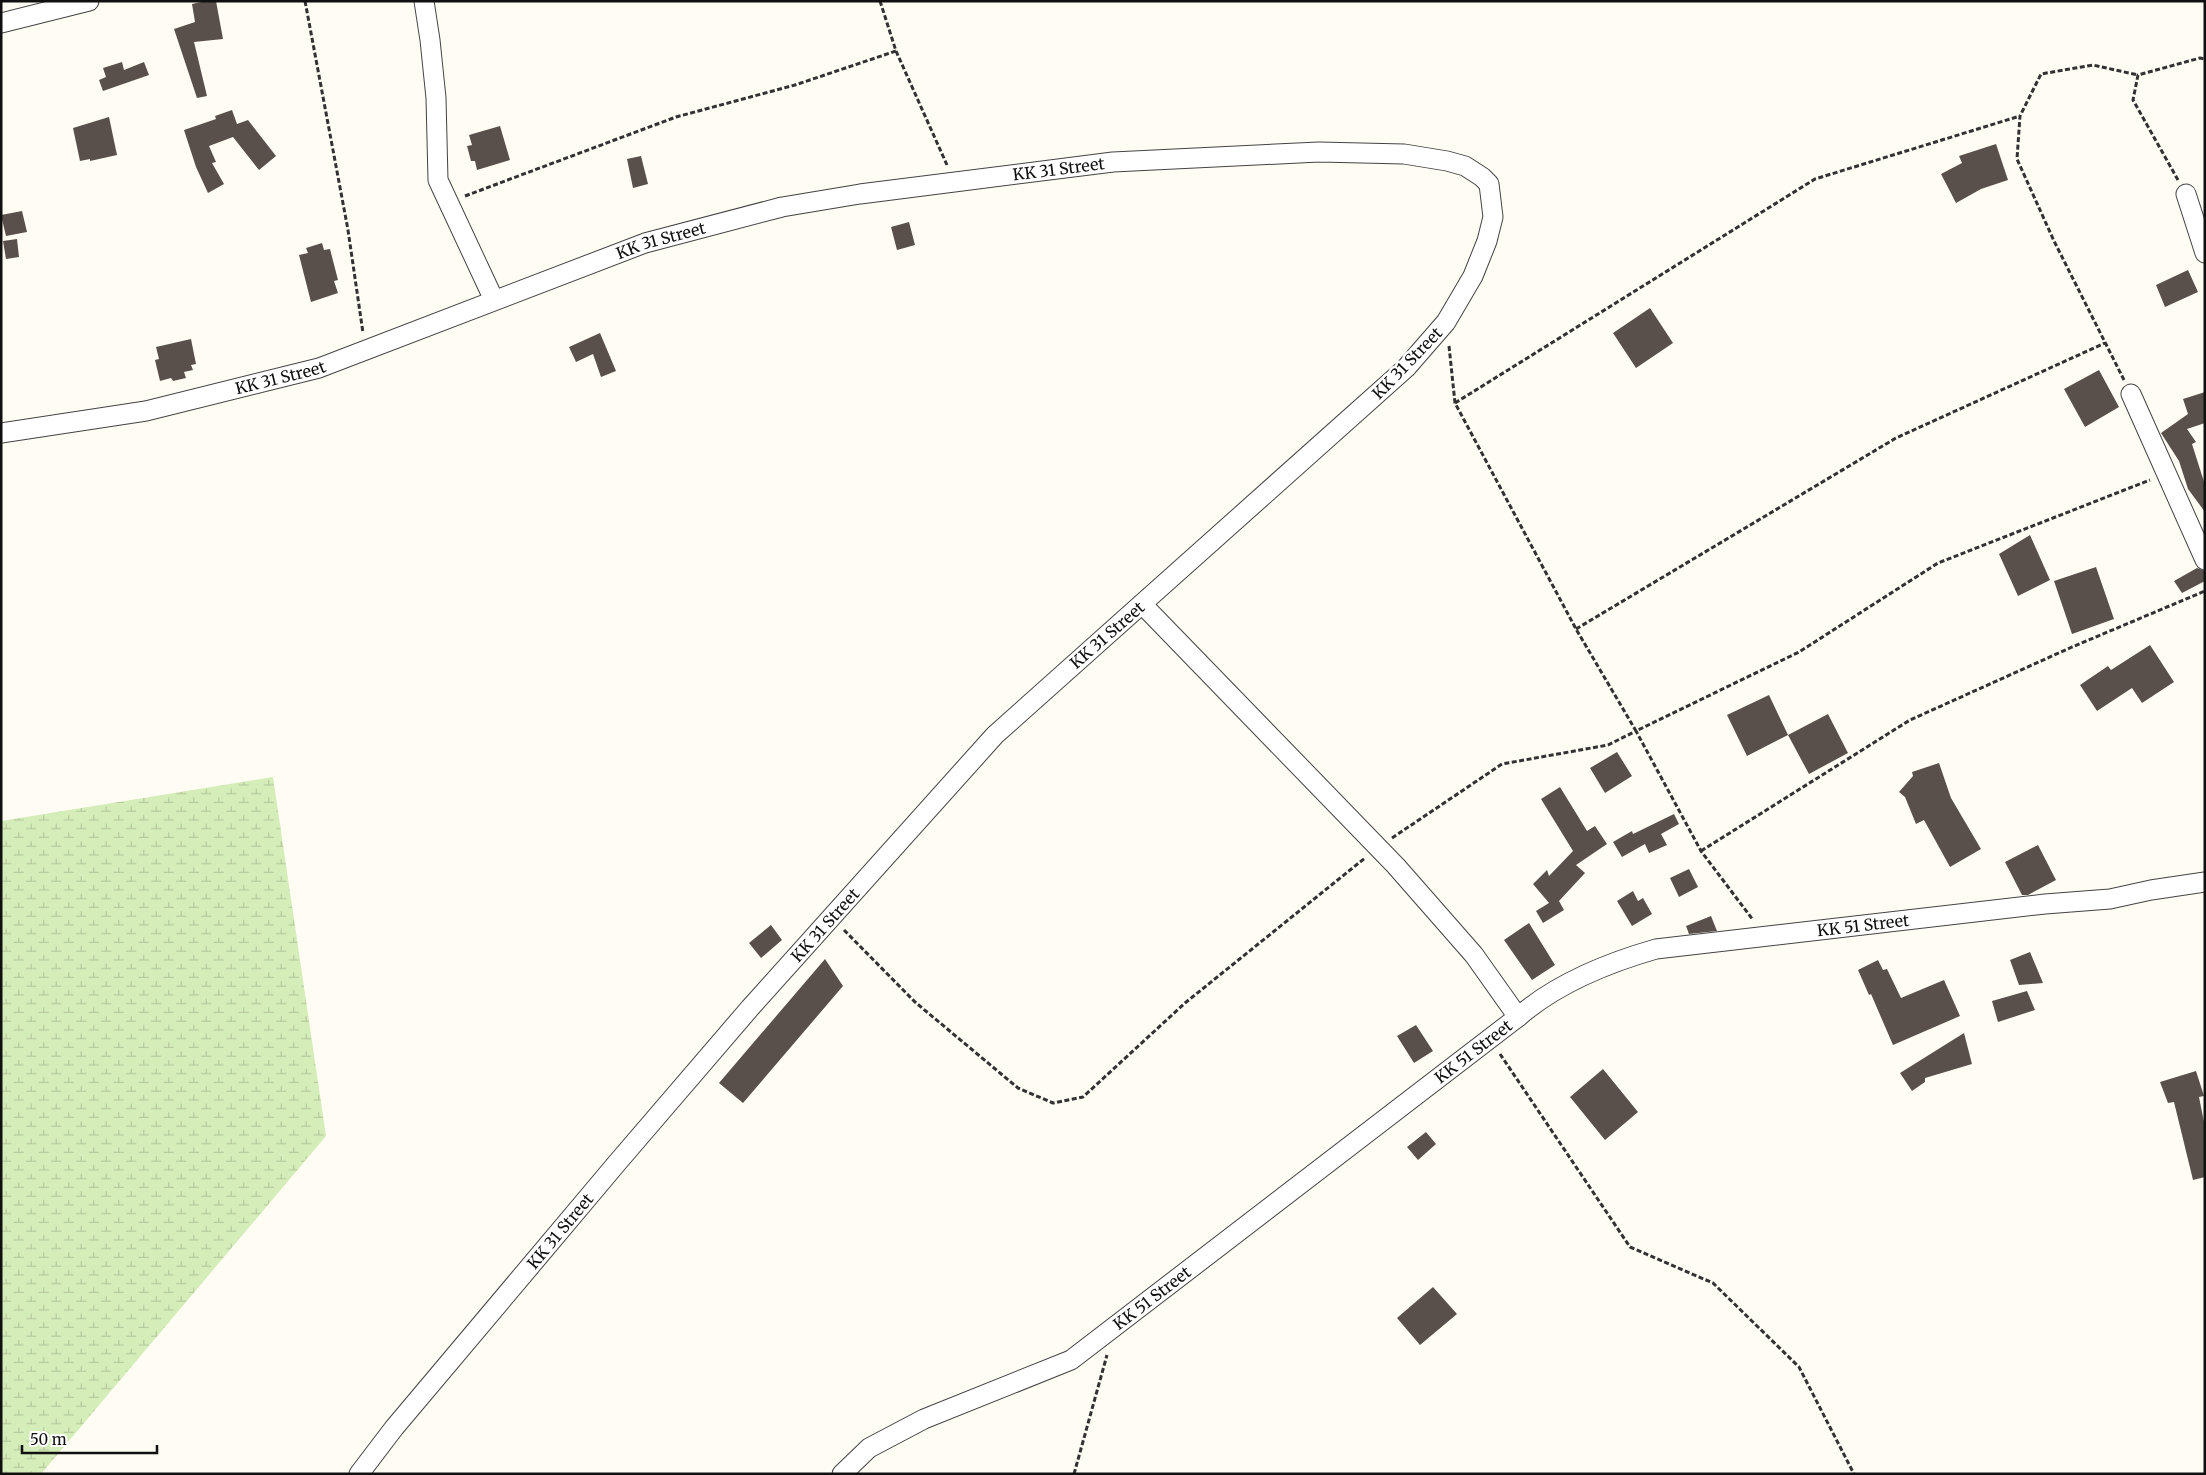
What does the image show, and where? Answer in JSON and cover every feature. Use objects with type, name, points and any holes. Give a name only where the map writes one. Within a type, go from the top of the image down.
[{"type":"street","points":[[1,23],[89,1]]},
{"type":"street","points":[[424,1],[436,98],[438,180],[494,300]]},
{"type":"street","name":"KK 31 Street","points":[[1,433],[146,411],[319,368],[645,243],[782,208],[860,194],[1113,162],[1319,152],[1404,154],[1465,166],[1490,184],[1493,217],[1487,241],[1473,276],[1446,322],[1406,368],[994,735],[616,1164],[394,1428],[359,1474]]},
{"type":"street","points":[[2186,194],[2205,253]]},
{"type":"street","points":[[2131,394],[2205,560]]},
{"type":"street","points":[[1142,604],[1378,848],[1474,955],[1518,1017]]},
{"type":"street","name":"KK 51 Street","points":[[842,1474],[869,1448],[924,1419],[1071,1360],[1534,1004],[1578,977],[1621,959],[1656,949],[2044,904],[2110,899],[2151,890],[2205,882]]},
{"type":"path","points":[[305,1],[348,230],[366,350]]},
{"type":"path","points":[[880,1],[896,51],[955,182]]},
{"type":"path","points":[[448,202],[676,117],[795,85],[896,51]]},
{"type":"path","points":[[2131,394],[2054,241],[2017,159],[2020,116],[2041,74],[2093,65],[2138,75],[2200,58],[2205,60]]},
{"type":"path","points":[[2138,75],[2133,100],[2186,194]]},
{"type":"path","points":[[1455,403],[1815,179],[2020,116]]},
{"type":"path","points":[[1446,322],[1455,403],[1576,629],[1636,731],[1701,851],[1765,936]]},
{"type":"path","points":[[1576,629],[1896,438],[2105,343]]},
{"type":"path","points":[[832,918],[915,1002],[1018,1088],[1054,1103],[1083,1097],[1185,1003],[1378,848],[1502,764],[1608,745],[1799,652],[1938,564],[2167,473]]},
{"type":"path","points":[[1701,851],[1755,819],[1910,720],[2072,647],[2205,592]]},
{"type":"path","points":[[1490,1039],[1630,1247],[1713,1283],[1799,1367],[1854,1474]]},
{"type":"path","points":[[1074,1474],[1108,1354]]},
{"type":"green space","points":[[273,777],[326,1136],[41,1474],[1,1474],[1,821]]},
{"type":"building","points":[[216,1],[223,39],[194,42],[207,96],[197,98],[174,29],[195,22],[192,4]]},
{"type":"building","points":[[122,62],[124,70],[144,62],[149,75],[103,91],[99,80],[106,77],[103,68]]},
{"type":"building","points":[[232,110],[237,124],[248,120],[276,156],[259,170],[233,137],[209,146],[216,162],[212,163],[224,184],[208,193],[196,167],[184,130],[216,119],[215,116]]},
{"type":"building","points":[[109,117],[117,155],[90,161],[90,159],[80,161],[73,128]]},
{"type":"building","points":[[500,126],[510,160],[477,170],[475,161],[471,161],[467,146],[472,145],[469,135]]},
{"type":"building","points":[[1996,144],[2008,180],[1981,189],[1956,203],[1941,174],[1962,163],[1959,156]]},
{"type":"building","points":[[641,156],[648,184],[633,188],[627,159]]},
{"type":"building","points":[[22,211],[27,232],[6,236],[1,215]]},
{"type":"building","points":[[909,222],[915,245],[897,250],[891,227]]},
{"type":"building","points":[[17,239],[19,257],[6,259],[3,241]]},
{"type":"building","points":[[322,243],[324,250],[330,249],[338,280],[334,281],[338,293],[311,302],[299,255],[308,253],[306,248]]},
{"type":"building","points":[[2188,270],[2198,292],[2165,307],[2156,285]]},
{"type":"building","points":[[1650,308],[1673,343],[1636,368],[1613,333]]},
{"type":"building","points":[[600,333],[616,371],[601,377],[593,354],[576,362],[569,347]]},
{"type":"building","points":[[191,339],[196,364],[191,365],[193,370],[184,372],[186,378],[173,381],[171,378],[160,381],[155,360],[159,359],[156,347]]},
{"type":"building","points":[[2099,370],[2119,407],[2085,427],[2064,389]]},
{"type":"building","points":[[2205,392],[2205,423],[2187,429],[2196,442],[2192,444],[2205,485],[2205,512],[2188,489],[2179,461],[2161,433],[2188,414],[2183,399]]},
{"type":"building","points":[[2030,535],[2050,580],[2018,596],[1999,554]]},
{"type":"building","points":[[2096,567],[2114,619],[2072,634],[2054,581]]},
{"type":"building","points":[[2197,568],[2205,571],[2205,581],[2182,593],[2174,581]]},
{"type":"building","points":[[2150,645],[2174,682],[2142,703],[2132,688],[2097,711],[2080,685],[2108,666],[2111,670]]},
{"type":"building","points":[[1769,695],[1788,735],[1747,756],[1727,715]]},
{"type":"building","points":[[1828,714],[1848,753],[1809,774],[1788,735]]},
{"type":"building","points":[[1617,752],[1632,776],[1605,793],[1590,768]]},
{"type":"building","points":[[1939,763],[1951,798],[1981,849],[1950,867],[1924,820],[1916,824],[1905,797],[1899,792],[1913,776],[1912,772]]},
{"type":"building","points":[[1560,787],[1587,831],[1595,826],[1607,844],[1576,865],[1585,873],[1559,901],[1564,910],[1543,923],[1536,911],[1549,903],[1533,884],[1547,870],[1549,876],[1573,851],[1541,799]]},
{"type":"building","points":[[1674,814],[1679,824],[1661,834],[1667,845],[1649,853],[1645,844],[1622,857],[1613,842],[1632,831],[1633,834]]},
{"type":"building","points":[[2038,845],[2056,880],[2028,895],[2022,895],[2005,862]]},
{"type":"building","points":[[1689,869],[1698,887],[1679,897],[1670,878]]},
{"type":"building","points":[[1633,891],[1638,901],[1643,898],[1652,914],[1632,926],[1617,901]]},
{"type":"building","points":[[1711,916],[1717,931],[1689,934],[1686,926]]},
{"type":"building","points":[[1529,923],[1555,965],[1532,980],[1504,940]]},
{"type":"building","points":[[771,925],[782,940],[761,958],[749,943]]},
{"type":"building","points":[[2030,952],[2043,983],[2019,985],[2010,960]]},
{"type":"building","points":[[825,959],[843,986],[743,1103],[719,1083]]},
{"type":"building","points":[[1878,960],[1883,970],[1887,969],[1901,998],[1944,980],[1960,1016],[1893,1045],[1871,994],[1869,995],[1858,970]]},
{"type":"building","points":[[2027,991],[2035,1010],[1998,1022],[1992,1001]]},
{"type":"building","points":[[1416,1025],[1433,1051],[1414,1063],[1397,1036]]},
{"type":"building","points":[[1964,1033],[1972,1064],[1925,1078],[1925,1082],[1912,1091],[1900,1073]]},
{"type":"building","points":[[1603,1069],[1638,1112],[1605,1140],[1570,1097]]},
{"type":"building","points":[[2196,1071],[2204,1096],[2199,1097],[2205,1127],[2205,1177],[2193,1180],[2174,1102],[2168,1103],[2160,1082]]},
{"type":"building","points":[[1426,1132],[1436,1144],[1418,1160],[1407,1147]]},
{"type":"building","points":[[1433,1287],[1457,1314],[1420,1345],[1397,1318]]}]
